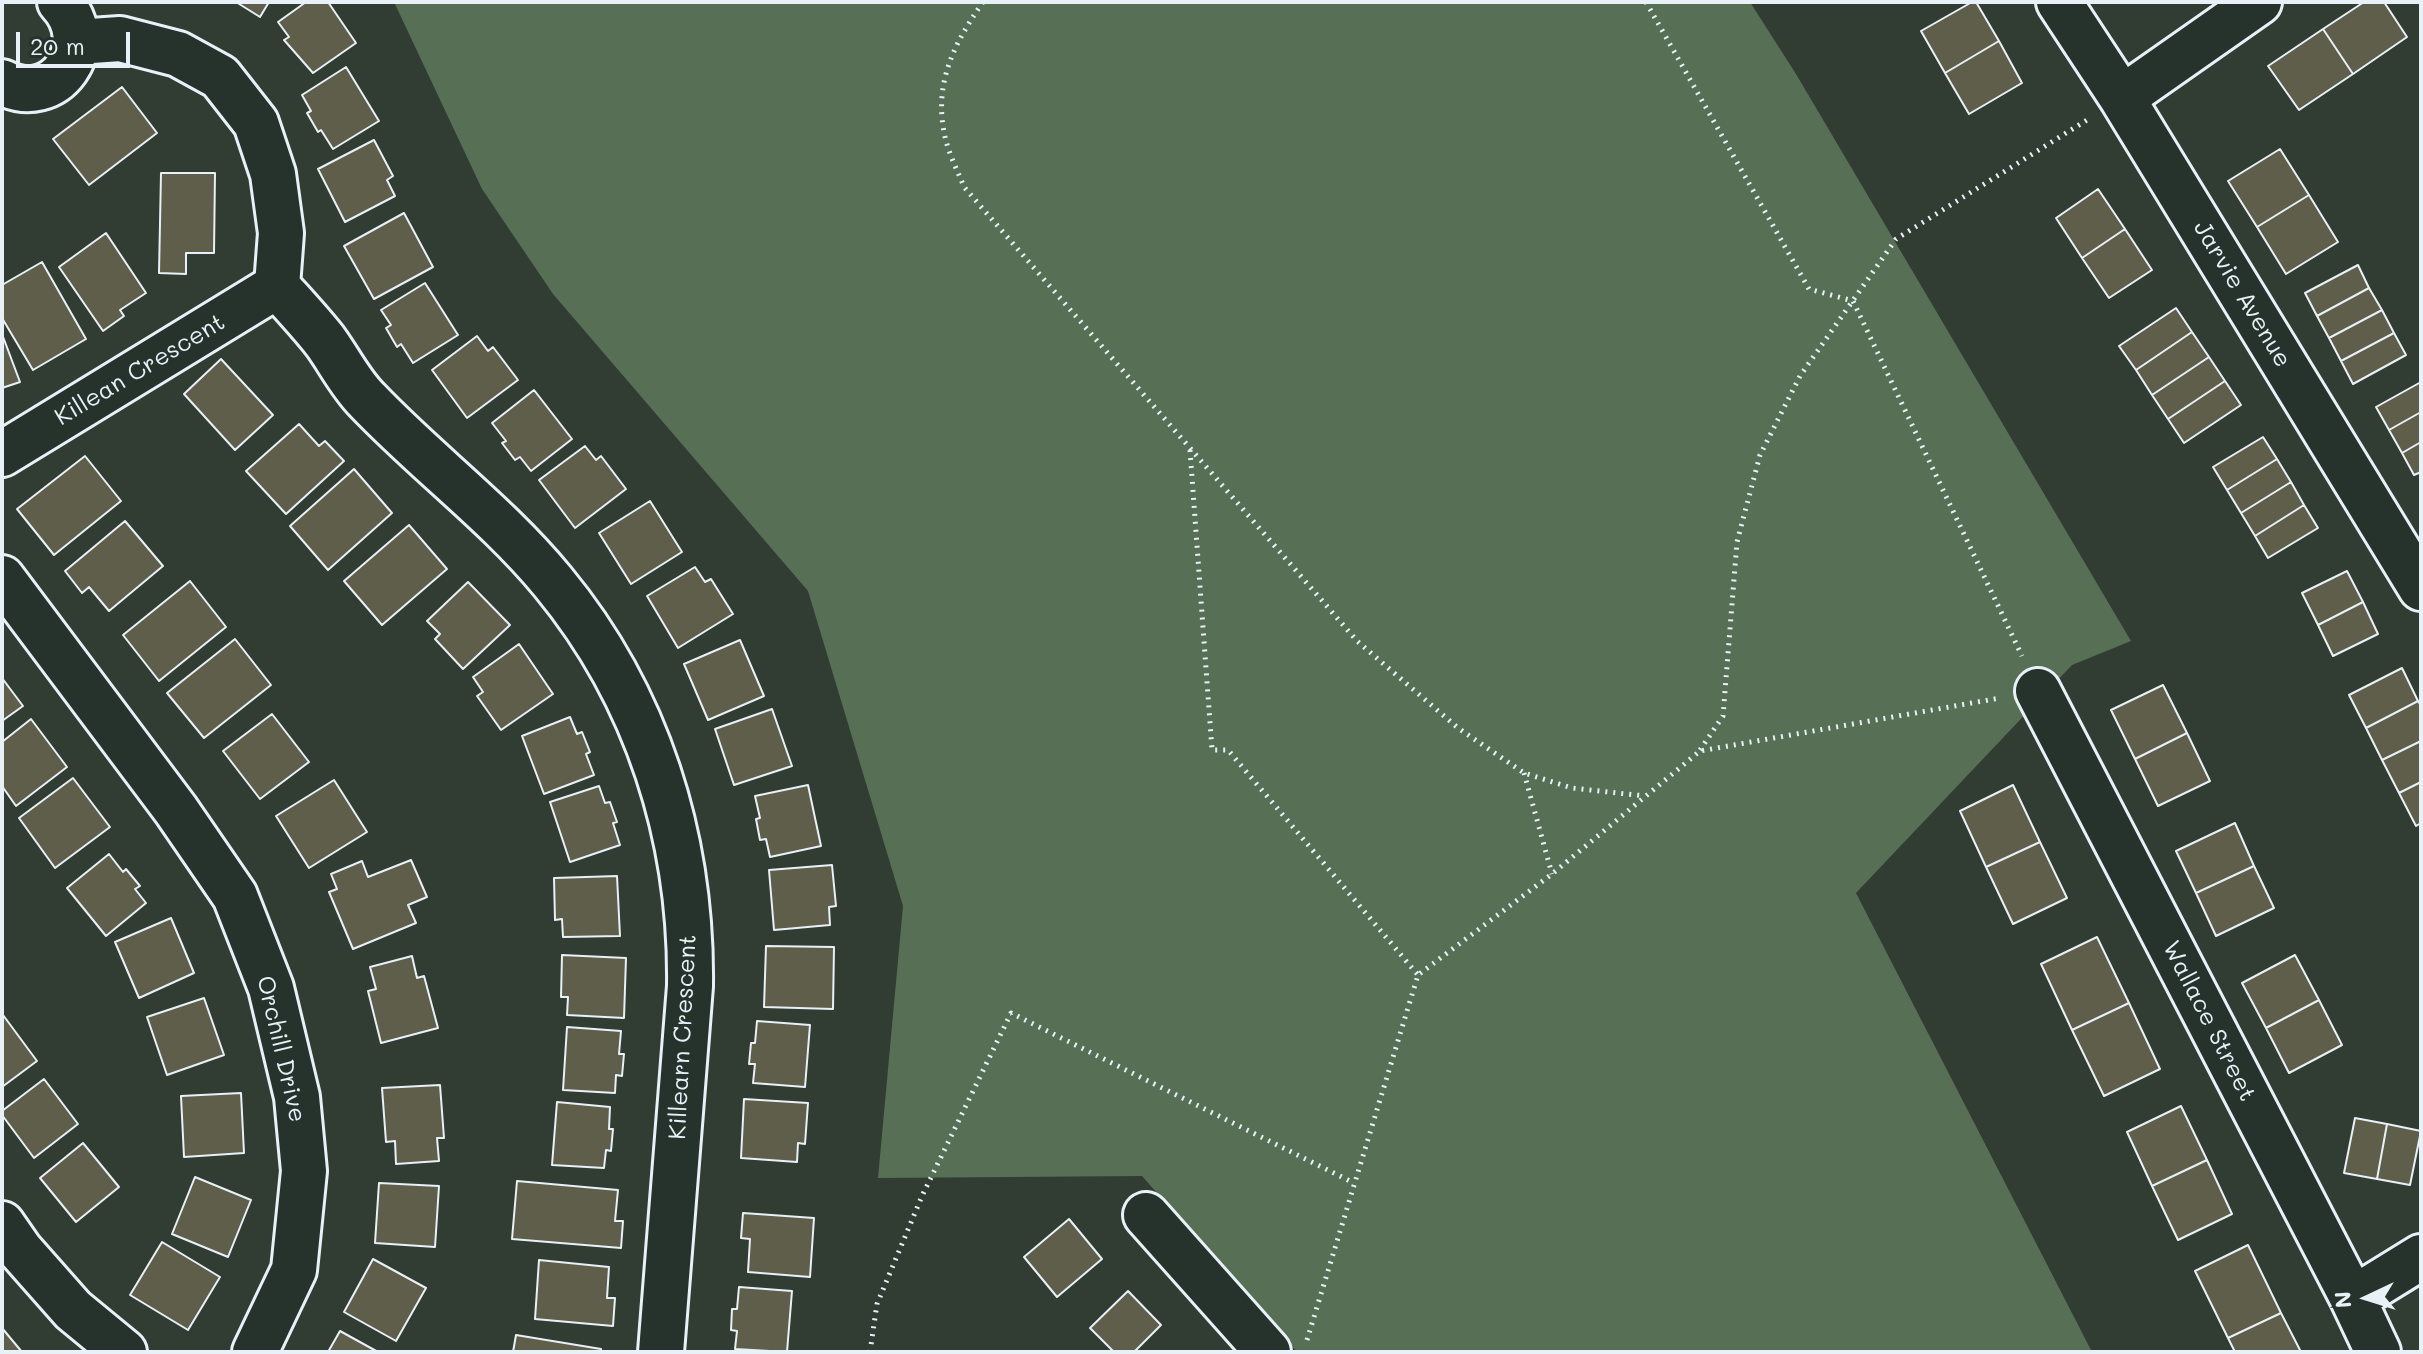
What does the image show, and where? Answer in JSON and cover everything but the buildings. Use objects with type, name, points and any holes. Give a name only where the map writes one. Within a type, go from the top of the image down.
[{"type":"street","points":[[2,82],[21,89],[38,88],[52,83],[65,72],[77,42],[75,26],[68,10],[60,2]]},
{"type":"street","name":"Jarvie Avenue","points":[[2059,2],[2122,98],[2421,588]]},
{"type":"street","points":[[2122,98],[2259,2]]},
{"type":"street","points":[[77,42],[120,39],[178,54],[220,77],[256,123],[273,174],[281,233],[277,286]]},
{"type":"street","name":"Killean Crescent","points":[[2,454],[277,286]]},
{"type":"street","name":"Killearn Crescent","points":[[277,286],[324,340],[363,397],[414,448],[477,503],[553,582],[603,654],[643,728],[670,806],[691,940],[661,1352]]},
{"type":"street","name":"Orchill Drive","points":[[2,578],[176,810],[235,896],[271,988],[297,1097],[304,1171],[294,1270],[255,1352]]},
{"type":"street","name":"Wallace Street","points":[[2038,691],[2378,1352]]},
{"type":"street","points":[[1146,1215],[1268,1352]]},
{"type":"street","points":[[2,1224],[20,1250],[73,1310],[124,1352]]},
{"type":"street","points":[[2353,1299],[2421,1257]]},
{"type":"path","points":[[983,2],[959,37],[940,94],[946,140],[964,187],[1357,641],[1458,728],[1524,773],[1572,788],[1646,796]]},
{"type":"path","points":[[1646,2],[1809,289],[1853,301],[2038,691],[1700,751]]},
{"type":"path","points":[[1304,1352],[1418,975],[1552,874],[1700,751],[1723,716],[1737,542],[1760,455],[1800,376],[1896,239],[2122,98]]},
{"type":"path","points":[[1189,448],[1212,750],[1228,750],[1418,975]]},
{"type":"path","points":[[1524,773],[1552,874]]},
{"type":"path","points":[[870,1352],[877,1304],[916,1209],[1011,1013],[1354,1183]]},
{"type":"green space","points":[[394,2],[1750,2],[1796,74],[2131,641],[2072,665],[1856,893],[2092,1352],[1297,1352],[1142,1176],[878,1178],[903,906],[808,591],[553,294],[482,189]]}]
